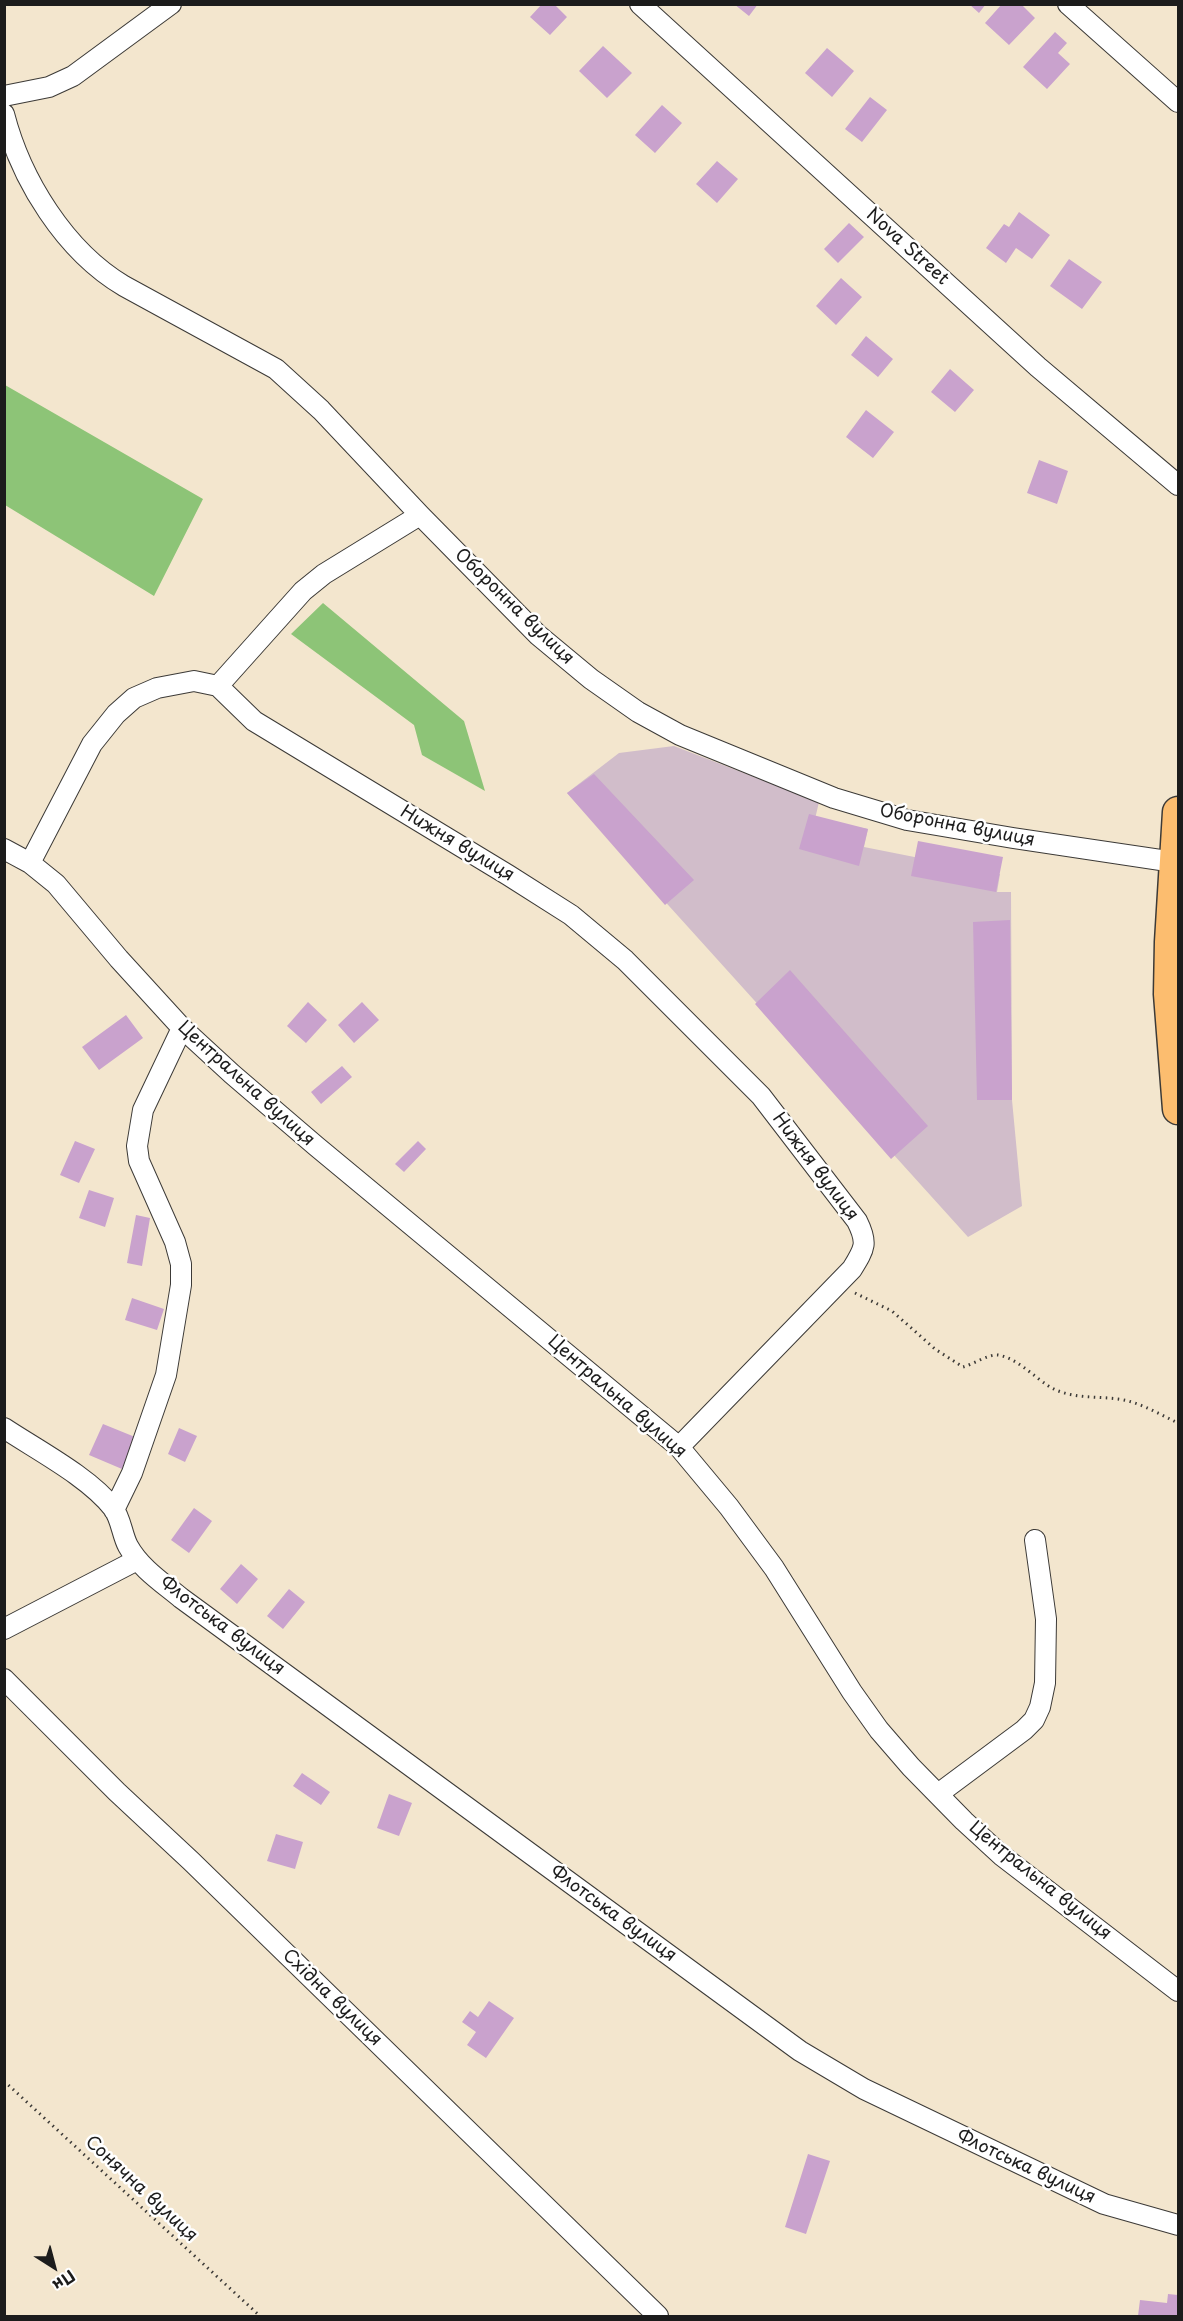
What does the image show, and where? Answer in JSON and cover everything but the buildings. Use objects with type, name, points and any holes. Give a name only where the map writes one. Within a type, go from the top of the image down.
[{"type":"main road","points":[[1178,1103],[1169,994],[1174,862],[1179,812]]},
{"type":"street","points":[[4,96],[49,87],[73,76],[171,4]]},
{"type":"street","name":"Nova Street","points":[[640,4],[1038,367],[1179,485]]},
{"type":"street","points":[[1068,4],[1179,102]]},
{"type":"street","name":"Оборонна вулиця","points":[[4,114],[28,175],[43,204],[67,237],[89,260],[104,274],[124,286],[276,369],[321,410],[538,635],[591,679],[638,712],[680,735],[834,798],[907,820],[1174,862]]},
{"type":"street","points":[[30,863],[92,744],[116,714],[134,698],[157,688],[194,681],[218,686],[303,591],[324,574],[420,515]]},
{"type":"street","name":"Нижня вулиця","points":[[218,686],[254,721],[571,915],[625,960],[761,1096],[857,1221],[865,1237],[863,1251],[852,1269],[837,1284]]},
{"type":"street","name":"Центральна вулиця","points":[[4,849],[30,863],[56,884],[119,959],[182,1028],[298,1131],[679,1447],[729,1507],[774,1568],[865,1711],[892,1745],[964,1821],[1001,1855],[1179,1991]]},
{"type":"street","points":[[114,1510],[132,1473],[166,1374],[181,1285],[181,1264],[176,1242],[139,1161],[136,1146],[143,1110],[182,1028]]},
{"type":"street","points":[[679,1447],[837,1284]]},
{"type":"street","name":"Флотська вулиця","points":[[4,1428],[90,1485],[114,1510],[127,1544],[137,1560],[181,1598],[800,2051],[864,2089],[1104,2204],[1179,2225]]},
{"type":"street","points":[[938,1794],[1024,1730],[1034,1720],[1040,1707],[1045,1683],[1046,1619],[1035,1540]]},
{"type":"street","points":[[4,1629],[137,1560]]},
{"type":"street","name":"Східна вулиця","points":[[4,1679],[117,1792],[200,1869],[658,2316]]},
{"type":"path","points":[[837,1284],[892,1311],[935,1349],[963,1367],[993,1355],[1001,1355],[1051,1388],[1064,1393],[1120,1399],[1140,1404],[1179,1423]]},
{"type":"path","name":"Сонячна вулиця","points":[[4,2081],[260,2316]]},
{"type":"shaded area","points":[[674,746],[819,802],[815,819],[868,829],[864,847],[1000,874],[997,892],[1011,892],[1012,1100],[1022,1206],[968,1237],[567,793],[619,753]]},
{"type":"green space","points":[[5,385],[203,499],[154,596],[5,505]]},
{"type":"green space","points":[[323,603],[464,721],[485,791],[422,755],[414,725],[291,634]]}]
